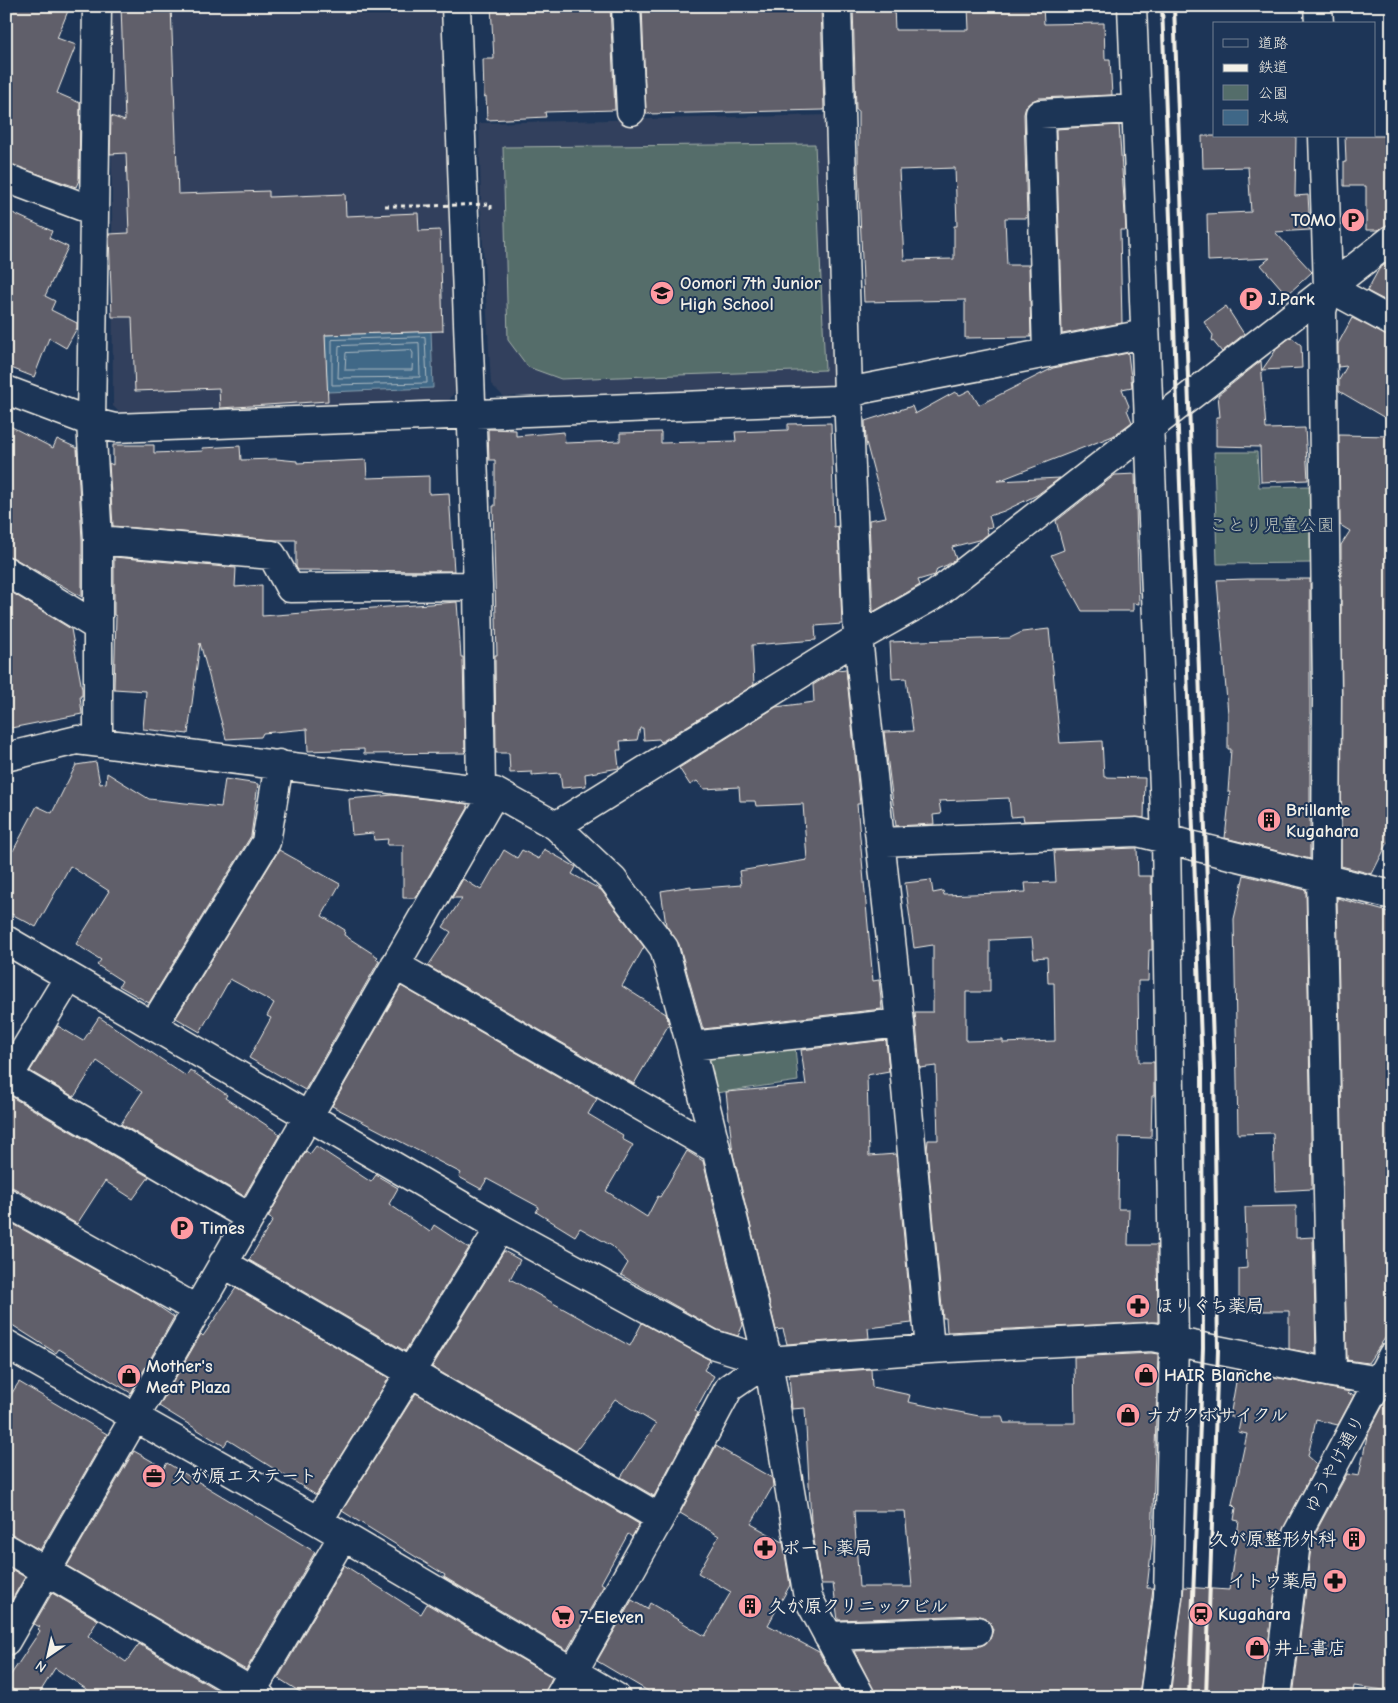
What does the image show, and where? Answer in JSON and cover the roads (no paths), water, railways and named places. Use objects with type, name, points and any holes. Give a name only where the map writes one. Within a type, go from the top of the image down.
[{"type":"street","points":[[97,6],[91,422],[98,540],[98,741]]},
{"type":"street","points":[[6,1641],[395,965],[488,791],[478,586],[456,6]]},
{"type":"street","points":[[626,6],[631,111]]},
{"type":"street","points":[[837,6],[848,394],[858,638],[900,1023],[930,1349]]},
{"type":"street","points":[[1132,6],[1134,109],[1166,838],[1174,1342],[1168,1597],[1154,1697]]},
{"type":"street","points":[[1318,6],[1319,22]]},
{"type":"street","points":[[1047,352],[1040,114],[1134,109]]},
{"type":"street","points":[[1323,138],[1328,287],[1322,311],[1327,693],[1326,864],[1320,877],[1332,1373]]},
{"type":"street","points":[[6,178],[94,212]]},
{"type":"street","points":[[556,826],[858,638],[936,594],[1392,239]]},
{"type":"street","points":[[1328,287],[1392,322]]},
{"type":"street","points":[[6,390],[91,422],[115,428],[836,400],[863,389],[1145,334]]},
{"type":"street","points":[[98,540],[272,554],[290,588],[478,586]]},
{"type":"street","points":[[6,570],[98,626]]},
{"type":"street","points":[[6,757],[77,740],[98,741],[488,791],[556,826],[613,880],[664,948],[691,1046],[714,1148],[768,1361],[808,1598],[861,1697]]},
{"type":"street","points":[[153,1026],[266,842],[279,764]]},
{"type":"street","points":[[880,842],[1137,832],[1320,877],[1388,886]]},
{"type":"street","points":[[6,940],[500,1228],[712,1344],[768,1361],[930,1349],[1152,1337],[1386,1382]]},
{"type":"street","points":[[395,965],[714,1148]]},
{"type":"street","points":[[69,977],[7,1079],[250,1217]]},
{"type":"street","points":[[691,1046],[900,1023]]},
{"type":"street","points":[[6,1202],[196,1310]]},
{"type":"street","points":[[318,1521],[500,1228]]},
{"type":"street","points":[[223,1263],[660,1518]]},
{"type":"street","points":[[6,1344],[318,1521],[616,1697]]},
{"type":"street","name":"ゆうやけ通り","points":[[1276,1697],[1298,1534],[1386,1382],[1392,1356]]},
{"type":"street","points":[[558,1697],[660,1518],[729,1388],[768,1361]]},
{"type":"street","points":[[6,1548],[257,1694],[343,1536]]},
{"type":"street","points":[[828,1636],[977,1632]]},
{"type":"water","points":[[431,331],[433,388],[327,392],[325,335]]},
{"type":"railway","points":[[1162,6],[1202,1069],[1203,1348],[1189,1697]]},
{"type":"railway","points":[[1174,6],[1214,1069],[1218,1351],[1206,1697]]},
{"type":"place","name":"TOMO","points":[[1353,220]]},
{"type":"place","name":"Oomori 7th Junior High School","points":[[662,293]]},
{"type":"place","name":"J.Park","points":[[1251,299]]},
{"type":"place","name":"Brillante Kugahara","points":[[1269,820]]},
{"type":"place","name":"Times","points":[[182,1228]]},
{"type":"place","name":"ほりぐち薬局","points":[[1138,1306]]},
{"type":"place","name":"HAIR Blanche","points":[[1146,1375]]},
{"type":"place","name":"Mother's Meat Plaza","points":[[129,1376]]},
{"type":"place","name":"ナガクボサイクル","points":[[1128,1415]]},
{"type":"place","name":"久が原エステート","points":[[154,1476]]},
{"type":"place","name":"久が原整形外科","points":[[1354,1539]]},
{"type":"place","name":"ポート薬局","points":[[765,1548]]},
{"type":"place","name":"イトウ薬局","points":[[1335,1581]]},
{"type":"place","name":"久が原クリニックビル","points":[[750,1606]]},
{"type":"place","name":"Kugahara","points":[[1201,1614]]},
{"type":"place","name":"7-Eleven","points":[[563,1617]]},
{"type":"place","name":"井上書店","points":[[1257,1648]]},
{"type":"park label","name":"ことり児童公園","points":[[1272,525]]}]
